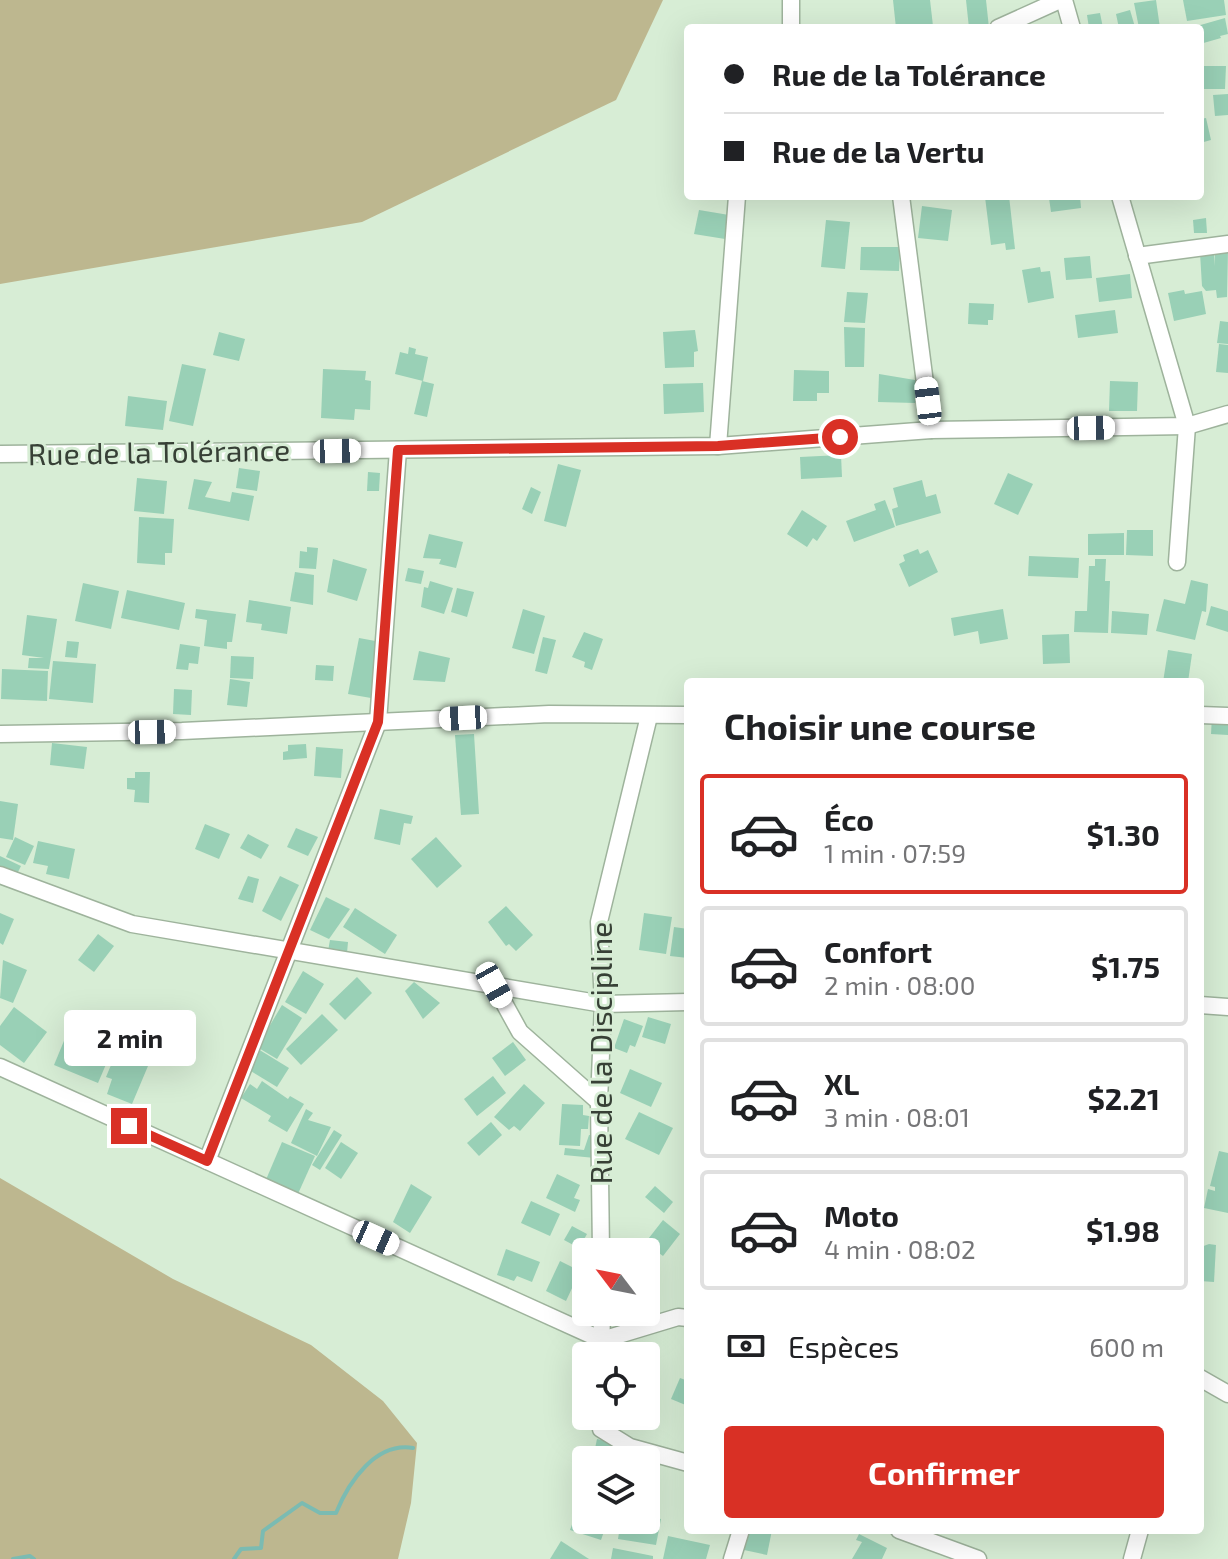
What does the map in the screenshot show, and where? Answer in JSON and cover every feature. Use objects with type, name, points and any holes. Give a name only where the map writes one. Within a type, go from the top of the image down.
[{"type":"street","points":[[791,0],[791,24]]},
{"type":"street","points":[[1007,24],[1062,0],[1071,24]]},
{"type":"street","points":[[718,446],[737,200]]},
{"type":"street","points":[[902,200],[931,430]]},
{"type":"street","points":[[1121,200],[1187,426],[1177,562]]},
{"type":"street","points":[[1137,256],[1228,244]]},
{"type":"street","name":"Rue de la Tolérance","points":[[0,454],[718,446],[931,430],[1187,426],[1228,414]]},
{"type":"street","points":[[207,1161],[378,722],[398,450]]},
{"type":"street","points":[[0,734],[549,714],[684,715]]},
{"type":"street","points":[[1204,715],[1228,716]]},
{"type":"street","name":"Rue de la Discipline","points":[[601,1238],[599,1102],[603,1004],[599,922],[615,845],[649,716]]},
{"type":"street","points":[[0,875],[132,924],[603,1004],[684,1002]]},
{"type":"street","points":[[494,985],[520,1032],[599,1102]]},
{"type":"street","points":[[1204,1005],[1228,1007]]},
{"type":"street","points":[[0,1067],[589,1342]]},
{"type":"street","points":[[617,1342],[678,1317],[684,1318]]},
{"type":"street","points":[[1204,1380],[1228,1394]]},
{"type":"street","points":[[603,1430],[630,1447],[684,1462]]},
{"type":"street","points":[[732,1559],[740,1534]]},
{"type":"street","points":[[906,1534],[936,1551],[978,1559]]},
{"type":"street","points":[[1132,1559],[1139,1534]]},
{"type":"shaded area","points":[[0,0],[663,0],[616,100],[362,222],[0,284]]},
{"type":"shaded area","points":[[0,1178],[173,1279],[311,1345],[383,1401],[417,1443],[411,1503],[398,1559],[0,1559]]},
{"type":"building","points":[[893,0],[930,0],[933,24],[896,24]]},
{"type":"building","points":[[966,0],[986,0],[989,24],[969,24]]},
{"type":"building","points":[[1156,0],[1159,24],[1138,24],[1134,3]]},
{"type":"building","points":[[1183,0],[1224,0],[1226,15],[1187,21]]},
{"type":"building","points":[[1130,10],[1134,24],[1118,24],[1116,14]]},
{"type":"building","points":[[1100,13],[1102,24],[1088,24],[1087,15]]},
{"type":"building","points":[[1225,18],[1228,34],[1204,43],[1204,24]]},
{"type":"building","points":[[1204,66],[1226,66],[1225,89],[1204,89]]},
{"type":"building","points":[[1228,94],[1228,115],[1215,116],[1213,95]]},
{"type":"building","points":[[1204,118],[1211,140],[1204,142]]},
{"type":"building","points":[[985,200],[1009,200],[1015,249],[1006,250],[1005,243],[991,245]]},
{"type":"building","points":[[1049,200],[1080,200],[1081,208],[1051,212]]},
{"type":"building","points":[[922,206],[952,210],[948,241],[918,238]]},
{"type":"building","points":[[699,210],[729,215],[725,239],[694,234]]},
{"type":"building","points":[[1206,218],[1207,233],[1194,233],[1193,220]]},
{"type":"building","points":[[826,220],[850,222],[845,269],[821,267]]},
{"type":"building","points":[[861,247],[900,247],[899,271],[860,270]]},
{"type":"building","points":[[1215,250],[1228,250],[1227,297],[1217,298],[1216,290],[1206,291],[1202,286],[1200,253],[1214,252],[1215,266]]},
{"type":"building","points":[[1090,256],[1092,278],[1066,280],[1064,258]]},
{"type":"building","points":[[1040,267],[1041,272],[1050,271],[1054,298],[1028,303],[1022,270]]},
{"type":"building","points":[[1130,274],[1132,298],[1099,302],[1096,278]]},
{"type":"building","points":[[1184,290],[1185,294],[1202,291],[1206,314],[1174,321],[1168,293]]},
{"type":"building","points":[[847,292],[868,293],[865,323],[844,322]]},
{"type":"building","points":[[969,303],[994,304],[993,320],[988,320],[988,325],[968,324]]},
{"type":"building","points":[[1115,310],[1118,333],[1078,338],[1075,315]]},
{"type":"building","points":[[1220,321],[1228,322],[1228,344],[1217,343]]},
{"type":"building","points":[[844,327],[865,328],[864,367],[845,367]]},
{"type":"building","points":[[695,330],[698,351],[694,352],[694,367],[665,368],[663,332]]},
{"type":"building","points":[[219,332],[245,339],[239,361],[213,355]]},
{"type":"building","points":[[1219,344],[1228,345],[1228,373],[1216,372]]},
{"type":"building","points":[[409,347],[416,349],[415,354],[428,357],[423,381],[395,374],[400,352],[408,354]]},
{"type":"building","points":[[182,364],[206,369],[193,426],[169,421]]},
{"type":"building","points":[[323,369],[366,371],[365,380],[371,381],[370,410],[355,409],[354,420],[321,418]]},
{"type":"building","points":[[794,370],[829,371],[829,393],[817,393],[817,401],[793,401]]},
{"type":"building","points":[[879,374],[915,380],[915,403],[878,402]]},
{"type":"building","points":[[422,381],[434,384],[427,417],[414,414]]},
{"type":"building","points":[[1110,381],[1138,382],[1137,411],[1109,411]]},
{"type":"building","points":[[703,383],[704,412],[664,414],[663,384]]},
{"type":"building","points":[[128,396],[167,401],[163,430],[125,426]]},
{"type":"building","points":[[841,455],[842,477],[801,479],[800,457]]},
{"type":"building","points":[[558,464],[581,470],[566,527],[544,521]]},
{"type":"building","points":[[239,468],[260,471],[257,491],[236,488]]},
{"type":"building","points":[[368,472],[380,473],[379,491],[367,491]]},
{"type":"building","points":[[1008,473],[1033,484],[1018,515],[994,504]]},
{"type":"building","points":[[137,478],[167,481],[164,514],[134,511]]},
{"type":"building","points":[[194,479],[212,482],[205,497],[230,502],[232,492],[254,496],[249,521],[188,509]]},
{"type":"building","points":[[922,480],[926,497],[936,494],[941,513],[896,526],[892,509],[898,507],[893,488]]},
{"type":"building","points":[[531,487],[541,492],[532,514],[522,509]]},
{"type":"building","points":[[885,500],[895,527],[854,542],[846,521],[876,510],[874,504]]},
{"type":"building","points":[[802,510],[827,526],[817,541],[813,538],[807,547],[787,534]]},
{"type":"building","points":[[139,517],[174,519],[172,553],[165,553],[165,565],[137,563]]},
{"type":"building","points":[[1127,530],[1153,530],[1153,556],[1126,555]]},
{"type":"building","points":[[1124,533],[1124,555],[1088,555],[1088,534]]},
{"type":"building","points":[[429,534],[463,542],[456,568],[439,564],[441,559],[423,558]]},
{"type":"building","points":[[307,547],[318,548],[316,569],[299,568],[300,551],[307,552]]},
{"type":"building","points":[[918,549],[920,554],[928,550],[938,572],[909,587],[899,564],[905,561],[903,555]]},
{"type":"building","points":[[1029,556],[1079,558],[1078,578],[1028,576]]},
{"type":"building","points":[[333,559],[367,569],[357,601],[327,592]]},
{"type":"building","points":[[1095,559],[1106,559],[1105,581],[1110,581],[1108,633],[1074,632],[1075,611],[1087,611],[1089,566],[1095,566]]},
{"type":"building","points":[[408,568],[424,571],[421,584],[405,581]]},
{"type":"building","points":[[295,572],[314,575],[313,605],[290,601]]},
{"type":"building","points":[[1191,580],[1208,584],[1206,612],[1202,611],[1195,640],[1156,631],[1164,599],[1185,604]]},
{"type":"building","points":[[430,581],[453,588],[444,614],[421,607],[424,587],[428,588]]},
{"type":"building","points":[[83,583],[119,591],[111,629],[75,621]]},
{"type":"building","points":[[457,588],[474,592],[467,617],[451,612]]},
{"type":"building","points":[[127,590],[185,603],[179,630],[121,618]]},
{"type":"building","points":[[249,600],[291,607],[287,634],[261,630],[262,624],[246,622]]},
{"type":"building","points":[[1211,606],[1228,611],[1228,632],[1206,625]]},
{"type":"building","points":[[196,609],[236,614],[232,642],[227,642],[227,649],[204,646],[207,620],[195,618]]},
{"type":"building","points":[[523,609],[545,616],[534,654],[512,648]]},
{"type":"building","points":[[1003,609],[1008,639],[980,644],[978,631],[954,636],[951,618]]},
{"type":"building","points":[[1112,611],[1149,614],[1147,635],[1111,633]]},
{"type":"building","points":[[27,615],[57,619],[49,669],[28,668],[29,658],[44,658],[22,655]]},
{"type":"building","points":[[584,632],[603,639],[592,670],[584,667],[585,662],[572,657]]},
{"type":"building","points":[[1069,634],[1070,663],[1043,664],[1042,635]]},
{"type":"building","points":[[543,637],[556,640],[547,674],[535,671]]},
{"type":"building","points":[[359,638],[381,642],[371,698],[348,694]]},
{"type":"building","points":[[67,641],[79,642],[77,658],[65,657]]},
{"type":"building","points":[[180,644],[200,647],[198,664],[189,663],[188,670],[176,669]]},
{"type":"building","points":[[1168,650],[1192,654],[1189,678],[1164,678]]},
{"type":"building","points":[[419,651],[450,658],[445,682],[413,680]]},
{"type":"building","points":[[231,656],[254,657],[253,679],[230,678]]},
{"type":"building","points":[[53,661],[96,664],[93,703],[49,699]]},
{"type":"building","points":[[316,665],[334,666],[333,681],[315,680]]},
{"type":"building","points":[[2,669],[48,671],[47,701],[1,699]]},
{"type":"building","points":[[230,679],[250,682],[247,707],[227,705]]},
{"type":"building","points":[[174,689],[192,690],[191,715],[173,714]]},
{"type":"building","points":[[1212,716],[1228,717],[1228,735],[1211,734]]},
{"type":"building","points":[[474,734],[479,814],[461,815],[455,735]]},
{"type":"building","points":[[52,743],[87,747],[84,769],[50,765]]},
{"type":"building","points":[[306,744],[307,758],[283,760],[283,752],[288,751],[288,745]]},
{"type":"building","points":[[316,747],[343,749],[341,778],[314,776]]},
{"type":"building","points":[[135,772],[150,772],[149,803],[134,802],[135,790],[127,789],[127,778],[135,778]]},
{"type":"building","points":[[0,801],[18,804],[13,840],[0,838]]},
{"type":"building","points":[[380,809],[413,816],[411,824],[404,823],[400,845],[374,839]]},
{"type":"building","points":[[205,824],[230,834],[219,859],[195,849]]},
{"type":"building","points":[[296,828],[318,837],[308,856],[287,847]]},
{"type":"building","points":[[248,834],[269,845],[261,859],[240,848]]},
{"type":"building","points":[[15,837],[34,846],[25,865],[6,857]]},
{"type":"building","points":[[436,837],[462,866],[437,888],[411,859]]},
{"type":"building","points":[[38,841],[75,849],[69,879],[46,874],[48,866],[33,863]]},
{"type":"building","points":[[0,856],[21,866],[14,880],[0,874]]},
{"type":"building","points":[[248,876],[259,879],[253,903],[238,899]]},
{"type":"building","points":[[280,876],[299,885],[281,921],[262,911]]},
{"type":"building","points":[[326,897],[350,909],[329,939],[310,930]]},
{"type":"building","points":[[506,906],[533,935],[516,951],[509,944],[506,946],[488,922]]},
{"type":"building","points":[[355,908],[397,935],[385,954],[343,927]]},
{"type":"building","points":[[0,913],[14,919],[3,945],[0,943]]},
{"type":"building","points":[[644,913],[672,917],[666,954],[639,950]]},
{"type":"building","points":[[674,927],[684,928],[684,958],[670,956]]},
{"type":"building","points":[[98,934],[114,946],[94,972],[78,960]]},
{"type":"building","points":[[330,940],[348,942],[347,953],[328,951]]},
{"type":"building","points":[[3,960],[27,970],[13,1003],[0,998]]},
{"type":"building","points":[[303,971],[324,984],[306,1014],[285,1002]]},
{"type":"building","points":[[357,977],[372,993],[345,1020],[329,1004]]},
{"type":"building","points":[[414,982],[440,1003],[423,1019],[405,991]]},
{"type":"building","points":[[282,1005],[302,1018],[277,1059],[257,1047]]},
{"type":"building","points":[[14,1007],[47,1032],[24,1063],[0,1045],[0,1026]]},
{"type":"building","points":[[322,1014],[338,1030],[301,1065],[286,1049]]},
{"type":"building","points":[[648,1017],[671,1024],[665,1044],[642,1037]]},
{"type":"building","points":[[624,1019],[643,1026],[635,1047],[630,1045],[627,1053],[614,1048]]},
{"type":"building","points":[[66,1036],[110,1055],[98,1083],[54,1065]]},
{"type":"building","points":[[513,1042],[526,1060],[505,1076],[492,1058]]},
{"type":"building","points":[[258,1049],[289,1068],[277,1087],[246,1068]]},
{"type":"building","points":[[116,1053],[148,1066],[132,1104],[107,1094],[112,1079],[106,1077]]},
{"type":"building","points":[[630,1069],[662,1083],[651,1107],[620,1093]]},
{"type":"building","points":[[493,1076],[506,1093],[477,1116],[464,1099]]},
{"type":"building","points":[[262,1081],[288,1099],[290,1096],[304,1104],[287,1132],[268,1121],[271,1116],[241,1098],[250,1084],[257,1089]]},
{"type":"building","points":[[524,1084],[545,1103],[520,1131],[514,1126],[509,1130],[494,1117]]},
{"type":"building","points":[[562,1104],[583,1105],[583,1115],[589,1116],[588,1129],[581,1129],[580,1146],[559,1145]]},
{"type":"building","points":[[306,1109],[313,1113],[308,1120],[331,1127],[317,1156],[291,1143]]},
{"type":"building","points":[[639,1112],[673,1128],[659,1155],[625,1139]]},
{"type":"building","points":[[491,1122],[502,1135],[479,1156],[467,1143]]},
{"type":"building","points":[[334,1130],[342,1135],[320,1170],[312,1165]]},
{"type":"building","points":[[589,1135],[598,1136],[595,1158],[564,1155],[565,1148],[584,1150]]},
{"type":"building","points":[[282,1142],[315,1156],[297,1196],[265,1182]]},
{"type":"building","points":[[341,1142],[358,1153],[341,1179],[325,1168]]},
{"type":"building","points":[[1219,1151],[1228,1153],[1228,1213],[1204,1208],[1208,1189],[1215,1191],[1215,1187],[1210,1186]]},
{"type":"building","points":[[557,1174],[580,1185],[574,1198],[580,1200],[575,1212],[546,1198]]},
{"type":"building","points":[[411,1184],[432,1197],[410,1233],[393,1222]]},
{"type":"building","points":[[655,1186],[673,1202],[664,1213],[645,1197]]},
{"type":"building","points":[[531,1201],[560,1214],[550,1236],[521,1223]]},
{"type":"building","points":[[663,1220],[680,1234],[663,1256],[660,1254],[660,1238],[649,1238]]},
{"type":"building","points":[[572,1226],[587,1234],[585,1238],[572,1238],[572,1244],[564,1240]]},
{"type":"building","points":[[1216,1245],[1214,1282],[1204,1281],[1204,1246]]},
{"type":"building","points":[[506,1249],[540,1262],[532,1282],[517,1276],[514,1281],[497,1275]]},
{"type":"building","points":[[560,1261],[572,1267],[572,1288],[566,1301],[546,1291]]},
{"type":"building","points":[[680,1378],[684,1380],[684,1404],[671,1399]]},
{"type":"building","points":[[597,1439],[619,1444],[619,1446],[596,1446]]},
{"type":"building","points":[[582,1534],[603,1534],[601,1540]]},
{"type":"building","points":[[619,1534],[658,1534],[656,1545],[618,1539]]},
{"type":"building","points":[[748,1534],[771,1534],[767,1555],[744,1550]]},
{"type":"building","points":[[859,1534],[887,1548],[882,1559],[852,1559],[862,1542],[856,1540]]},
{"type":"building","points":[[668,1536],[710,1545],[706,1559],[663,1559]]},
{"type":"building","points":[[561,1541],[589,1559],[550,1559]]},
{"type":"building","points":[[613,1548],[653,1556],[653,1559],[611,1559]]},
{"type":"waterway","points":[[234,1559],[241,1549],[261,1548],[263,1531],[302,1503],[320,1513],[336,1513],[348,1488],[376,1457],[387,1451],[413,1448]]},
{"type":"waterway","points":[[13,1559],[30,1556],[34,1559]]},
{"type":"route","points":[[129,1126],[207,1161],[378,722],[398,450],[556,451],[718,446],[840,437]]}]
